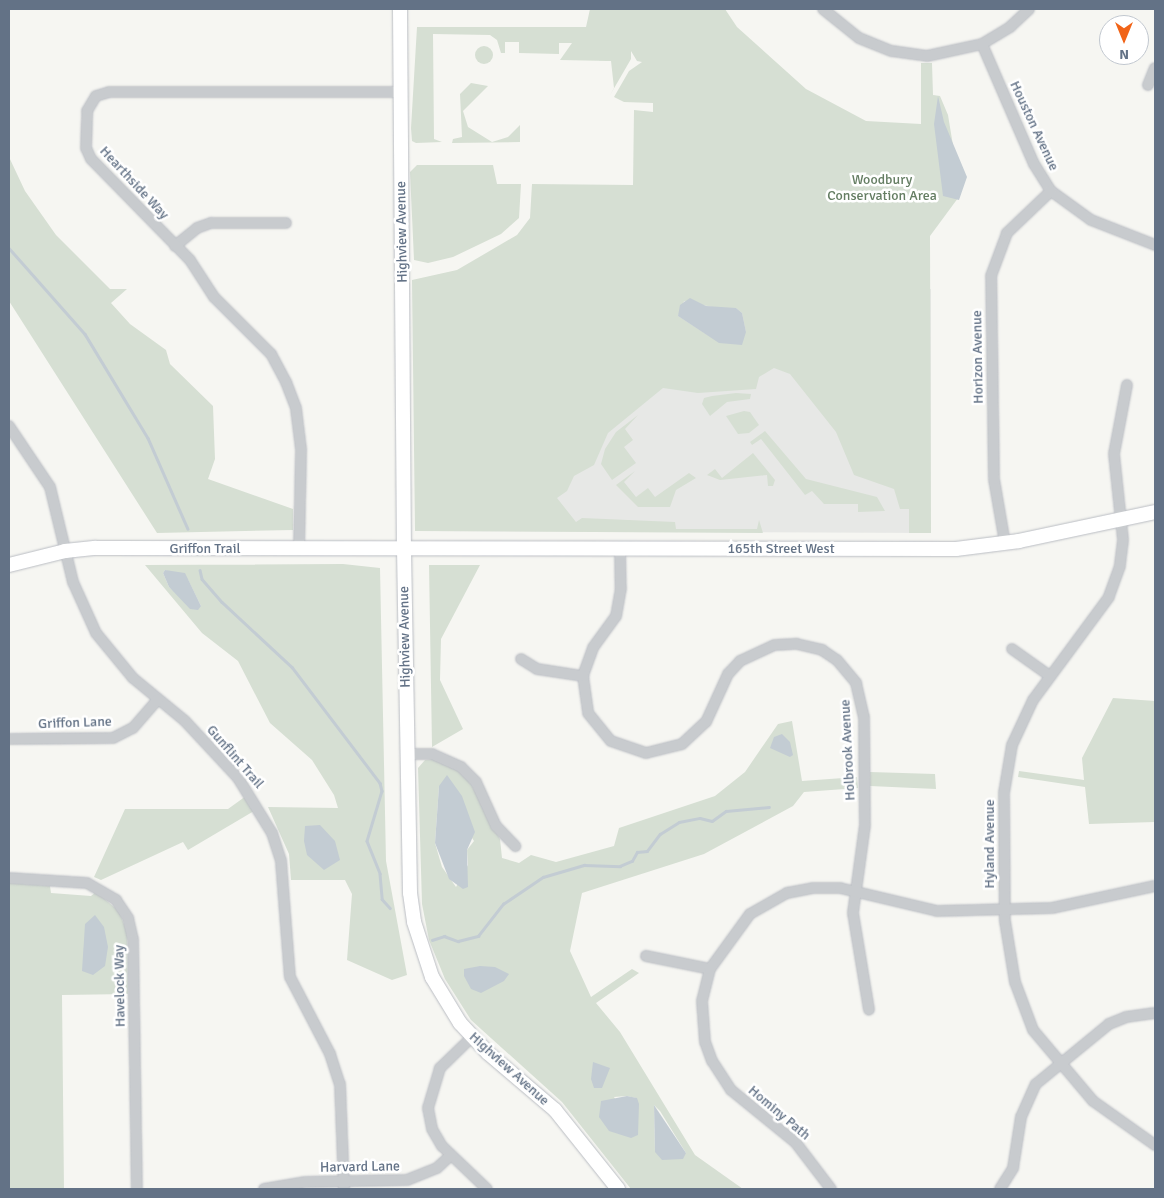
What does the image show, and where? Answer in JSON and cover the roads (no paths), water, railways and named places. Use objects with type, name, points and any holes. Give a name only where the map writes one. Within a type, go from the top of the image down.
[{"type":"street","name":"Highview Avenue","points":[[400,9],[407,754],[410,893],[416,930],[437,988],[472,1037],[544,1098],[618,1189]]},
{"type":"street","points":[[823,9],[859,38],[892,51],[927,56],[982,44],[1010,27],[1029,9]]},
{"type":"street","name":"Houston Avenue","points":[[982,44],[1034,164],[1051,191],[1091,220],[1155,245]]},
{"type":"street","points":[[1148,85],[1155,68]]},
{"type":"street","name":"Hearthside Way","points":[[300,548],[300,433],[286,382],[261,342],[214,297],[190,260],[88,154],[87,111],[100,94],[401,92]]},
{"type":"street","name":"Horizon Avenue","points":[[1005,543],[994,478],[991,276],[1007,233],[1051,191]]},
{"type":"street","points":[[175,246],[197,228],[211,224],[286,223]]},
{"type":"street","name":"Hyland Avenue","points":[[1126,385],[1114,454],[1123,549],[1112,591],[1027,710],[1009,758],[1004,793],[1004,910],[1009,956],[1021,1004],[1033,1030],[1058,1064],[1093,1101],[1155,1146]]},
{"type":"street","name":"Gunflint Trail","points":[[9,426],[50,487],[65,551],[80,601],[96,633],[120,664],[185,721],[238,778],[276,842],[281,861],[290,977],[330,1054],[340,1084],[344,1185]]},
{"type":"street","name":"165th Street West","points":[[404,550],[940,549],[1005,543],[1120,517],[1155,512]]},
{"type":"street","name":"Griffon Trail","points":[[9,565],[65,551],[300,548],[404,550]]},
{"type":"street","name":"Holbrook Avenue","points":[[620,549],[621,588],[616,616],[593,648],[583,676],[588,714],[602,734],[634,751],[658,752],[682,744],[701,729],[728,674],[758,650],[797,644],[831,656],[856,683],[864,717],[865,825],[856,892],[854,926],[868,1010]]},
{"type":"street","points":[[1012,649],[1050,676]]},
{"type":"street","points":[[521,659],[537,669],[583,676]]},
{"type":"street","name":"Griffon Lane","points":[[9,739],[113,738],[133,728],[158,699]]},
{"type":"street","points":[[407,754],[432,754],[461,766],[478,787],[496,826],[515,846]]},
{"type":"street","name":"Havelock Way","points":[[9,878],[87,883],[116,900],[128,918],[133,940],[137,1189]]},
{"type":"street","name":"Hominy Path","points":[[831,1189],[796,1143],[744,1102],[716,1069],[702,1021],[710,969],[743,921],[766,903],[813,888],[856,892],[922,909],[1004,910],[1063,906],[1155,886]]},
{"type":"street","points":[[646,956],[710,969]]},
{"type":"street","points":[[1001,1189],[1016,1159],[1021,1117],[1030,1093],[1058,1064],[1109,1024],[1126,1017],[1155,1013]]},
{"type":"street","points":[[472,1037],[440,1068],[429,1093],[432,1129],[451,1156],[487,1189]]},
{"type":"street","name":"Harvard Lane","points":[[264,1189],[407,1180],[437,1168],[451,1156]]},
{"type":"waterway","points":[[9,248],[85,334],[148,438],[188,529]]},
{"type":"waterway","points":[[200,570],[202,579],[222,602],[292,667],[380,783],[382,791],[367,841],[380,874],[382,899],[390,908]]},
{"type":"waterway","points":[[432,940],[444,936],[458,941],[478,936],[503,904],[543,877],[584,865],[620,866],[632,861],[637,852],[647,851],[660,834],[679,822],[700,818],[712,821],[726,811],[769,807]]},
{"type":"park label","name":"Woodbury Conservation Area","points":[[882,188]]}]
